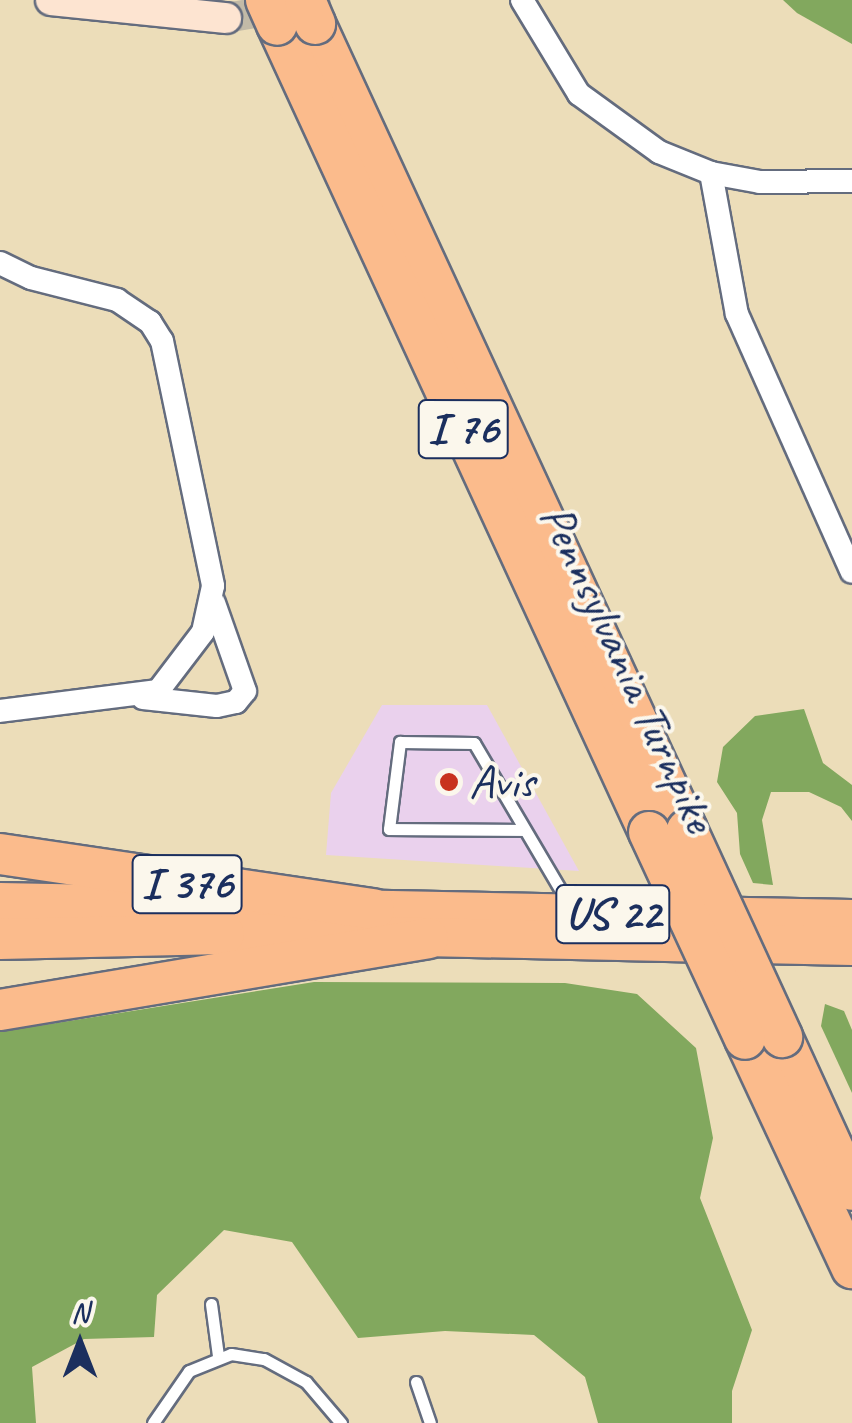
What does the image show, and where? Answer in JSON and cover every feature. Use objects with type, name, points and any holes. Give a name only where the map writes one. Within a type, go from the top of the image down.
[{"type":"highway","name":"Pennsylvania Turnpike","points":[[291,12],[764,1038],[852,1268]]},
{"type":"highway","name":"I 376","points":[[0,854],[374,910]]},
{"type":"highway","points":[[0,902],[374,910]]},
{"type":"highway","name":"US 22","points":[[374,910],[852,919]]},
{"type":"highway","points":[[0,925],[224,934]]},
{"type":"highway","name":"US 22","points":[[0,939],[224,934],[852,946]]},
{"type":"highway","points":[[0,1010],[428,938]]},
{"type":"highway","name":"Pennsylvania Turnpike","points":[[764,1038],[852,1190]]},
{"type":"main road","points":[[51,0],[226,18]]},
{"type":"street","points":[[522,0],[579,94],[659,152],[711,173],[760,182],[852,180]]},
{"type":"street","points":[[711,173],[747,341],[852,572]]},
{"type":"street","points":[[0,262],[32,278],[117,300],[150,322],[162,341],[220,630],[244,676],[245,691],[236,702],[217,706],[134,697]]},
{"type":"street","points":[[0,711],[158,691],[188,658],[203,632],[213,586]]},
{"type":"lane","points":[[524,830],[388,829],[400,742],[474,744],[575,914]]},
{"type":"lane","points":[[211,1304],[218,1356]]},
{"type":"lane","points":[[153,1423],[181,1379],[218,1356],[245,1354],[282,1367],[306,1382],[341,1423]]},
{"type":"lane","points":[[416,1382],[430,1423]]},
{"type":"shaded area","points":[[382,705],[487,705],[579,871],[326,855],[331,793]]},
{"type":"green space","points":[[783,0],[852,0],[852,44],[797,13]]},
{"type":"green space","points":[[804,709],[823,763],[852,785],[852,821],[841,807],[809,792],[771,792],[762,820],[773,885],[753,883],[740,854],[737,813],[717,782],[723,747],[755,716]]},
{"type":"green space","points":[[314,982],[565,983],[637,994],[696,1048],[713,1138],[700,1198],[752,1330],[732,1391],[732,1423],[598,1423],[585,1377],[534,1335],[445,1331],[358,1338],[292,1242],[224,1230],[157,1295],[154,1337],[84,1339],[32,1367],[36,1423],[0,1423],[0,1032]]},
{"type":"green space","points":[[825,1004],[844,1011],[852,1030],[852,1093],[821,1026]]},
{"type":"tunnel","points":[[226,18],[330,0]]},
{"type":"place","name":"Avis","points":[[449,782]]}]
